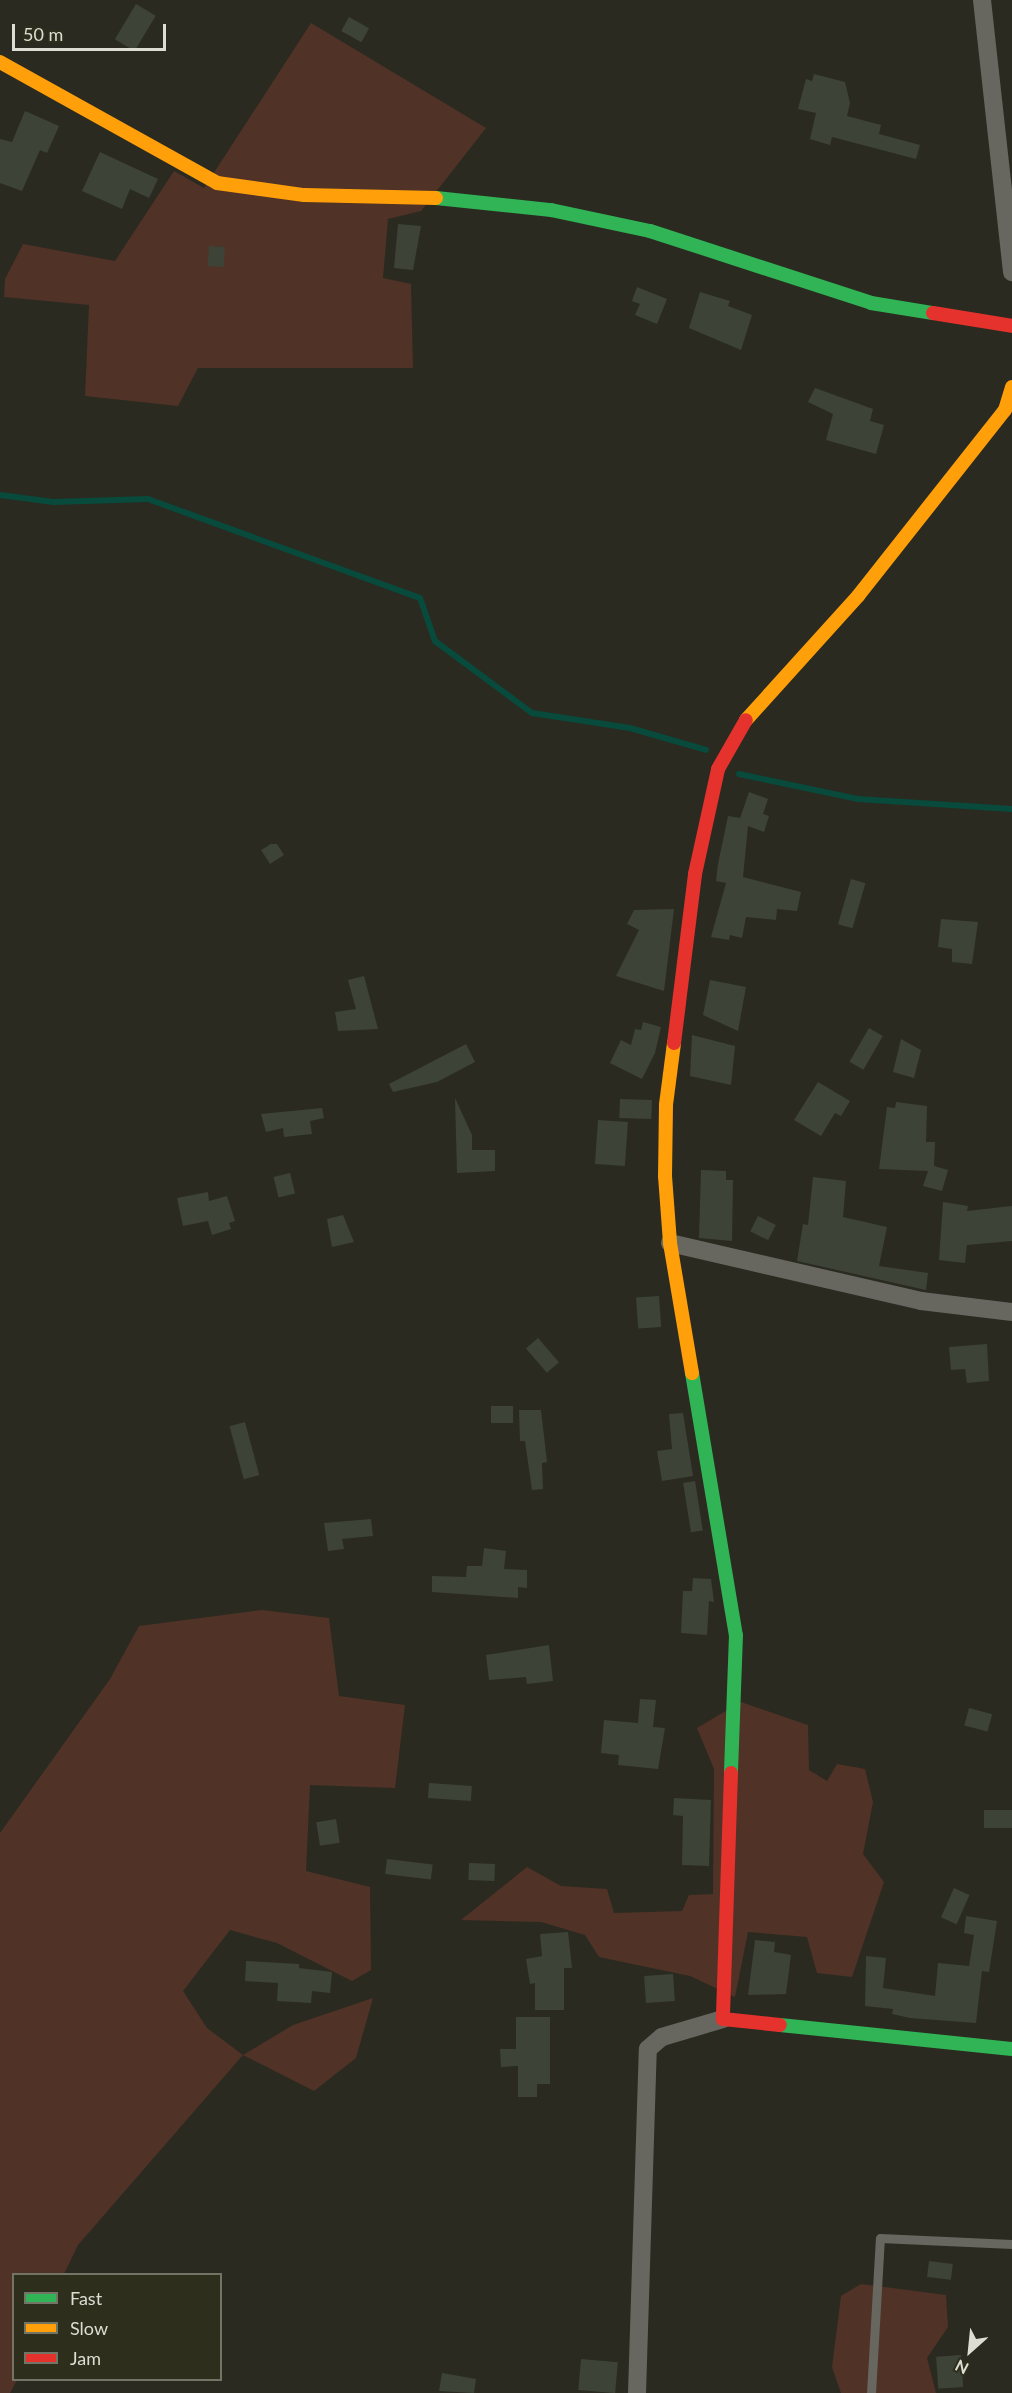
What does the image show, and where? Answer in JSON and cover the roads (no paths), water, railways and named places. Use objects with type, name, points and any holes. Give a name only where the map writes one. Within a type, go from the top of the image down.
[{"type":"street","points":[[981,0],[1012,272]]},
{"type":"street","points":[[0,62],[217,183],[304,195],[437,198],[551,210],[650,231],[871,303],[1012,326]]},
{"type":"street","points":[[723,2019],[736,1635],[670,1243],[666,1105],[695,874],[718,769],[749,714],[858,596],[1005,410],[1012,387]]},
{"type":"street","points":[[670,1243],[921,1301],[1012,1312]]},
{"type":"street","points":[[637,2393],[648,2049],[662,2037],[723,2019],[1012,2049]]},
{"type":"lane","points":[[871,2393],[880,2238],[1012,2244]]},
{"type":"waterway","points":[[0,495],[54,502],[148,499],[420,598],[435,641],[532,713],[630,728],[706,750]]},
{"type":"waterway","points":[[739,774],[858,799],[1012,809]]}]
